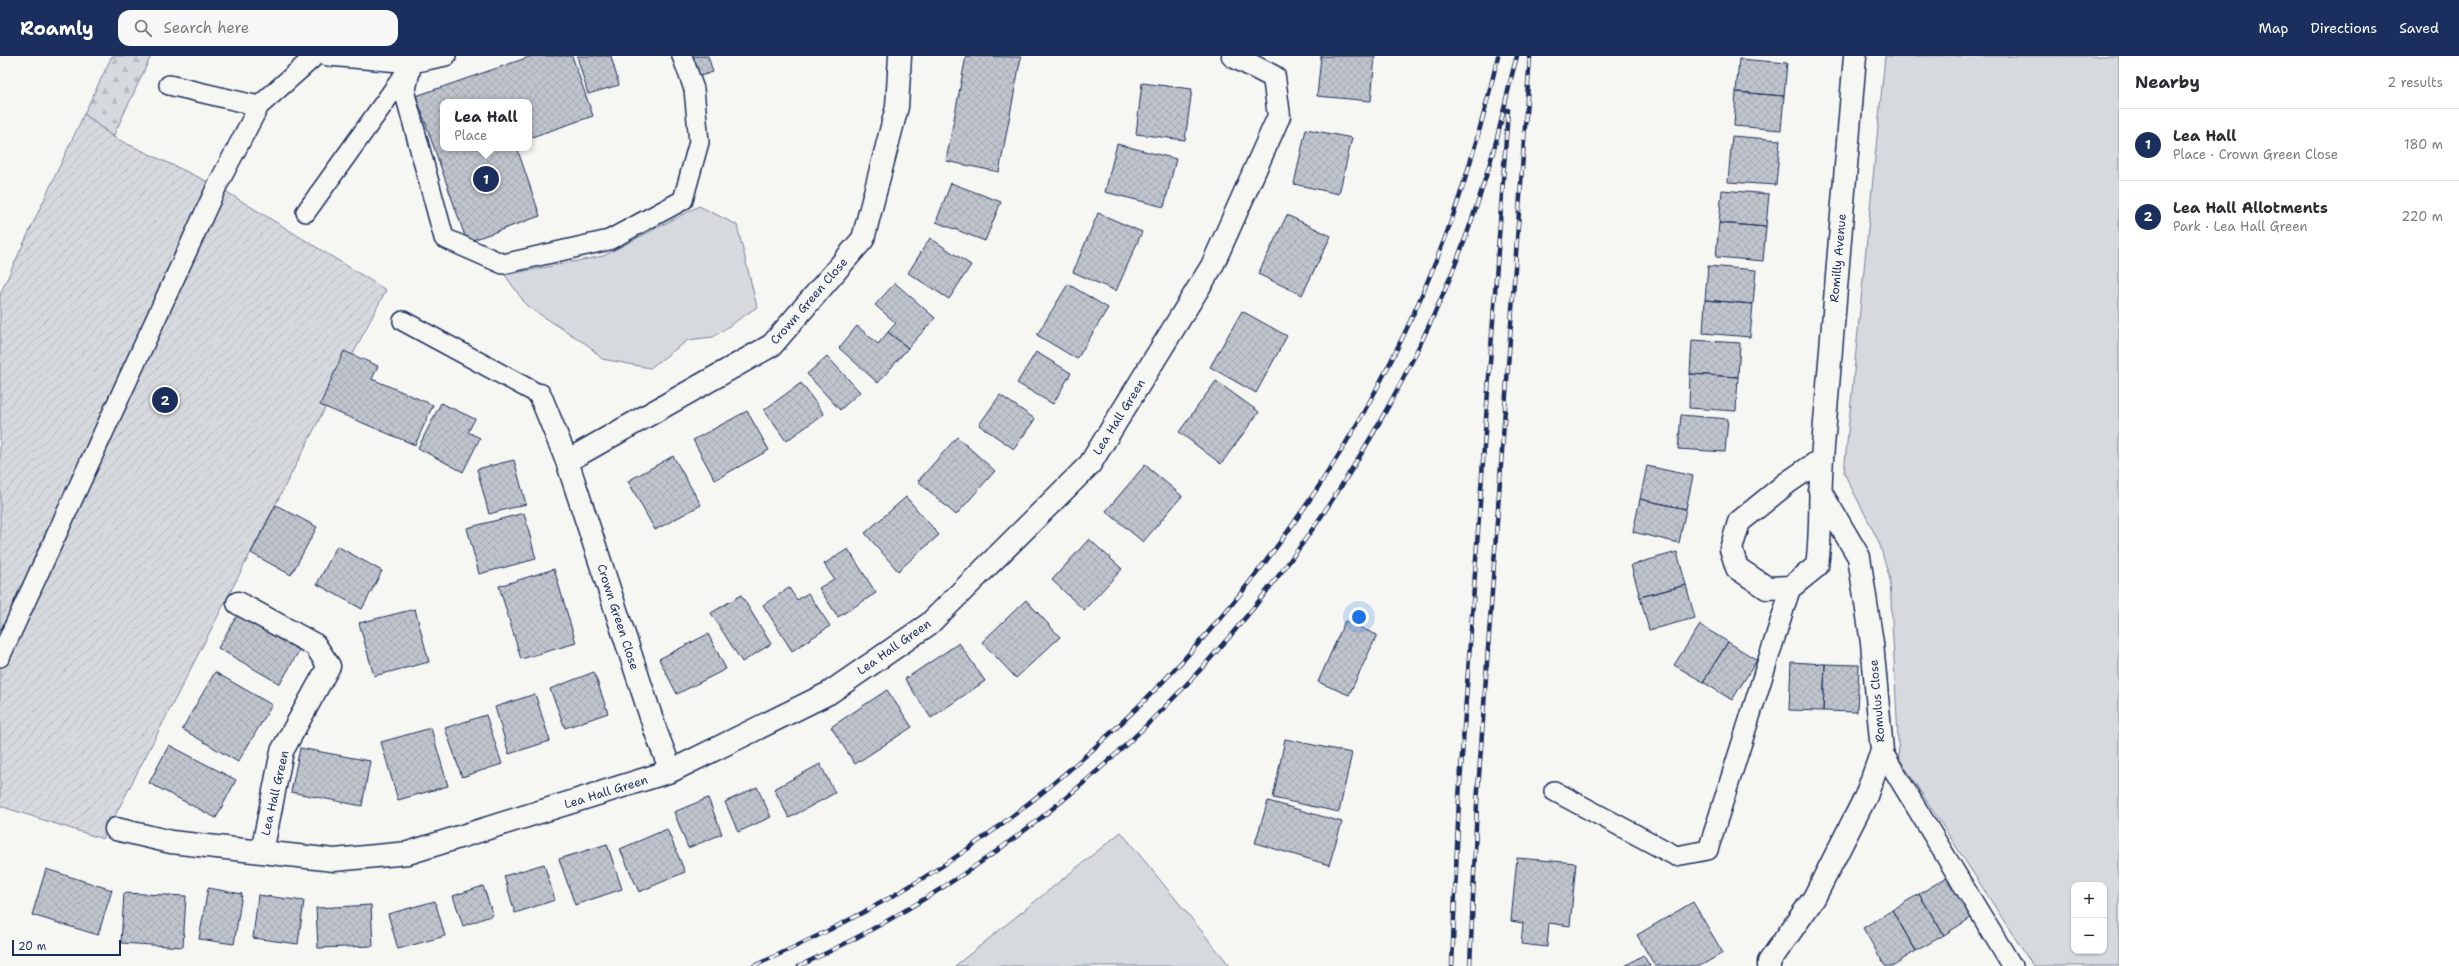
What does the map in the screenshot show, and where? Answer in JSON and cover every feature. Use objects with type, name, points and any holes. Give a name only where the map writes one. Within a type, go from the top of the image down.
[{"type":"street","name":"Crown Green Close","points":[[567,461],[772,345],[863,239],[898,106],[900,56]]},
{"type":"street","name":"Lea Hall Green","points":[[116,829],[171,842],[334,860],[408,853],[671,771],[829,693],[928,624],[1090,464],[1212,266],[1279,116],[1274,77],[1234,56]]},
{"type":"street","name":"Romilly Avenue","points":[[1791,587],[1817,566],[1820,542],[1819,490],[1855,56]]},
{"type":"street","name":"Crown Green Close","points":[[540,395],[567,461],[656,732],[671,771]]},
{"type":"street","points":[[1791,587],[1767,588],[1737,568],[1731,549],[1740,522],[1787,483],[1822,459]]},
{"type":"street","name":"Romulus Close","points":[[1769,966],[1769,962],[1814,898],[1866,796],[1882,751],[1872,642],[1859,557],[1819,490]]},
{"type":"street","name":"Lea Hall Green","points":[[238,603],[315,645],[329,666],[282,751],[262,852]]},
{"type":"lane","points":[[0,657],[177,268],[217,186],[259,106],[315,56]]},
{"type":"lane","points":[[328,56],[412,63],[446,56]]},
{"type":"lane","points":[[412,63],[405,94],[444,238],[503,264],[609,240],[683,200],[699,142],[694,89],[682,56]]},
{"type":"lane","points":[[306,212],[412,63]]},
{"type":"lane","points":[[169,85],[259,106]]},
{"type":"lane","points":[[403,321],[540,395]]},
{"type":"lane","points":[[1554,791],[1676,856],[1708,850],[1791,587]]},
{"type":"lane","points":[[1882,751],[2012,966]]},
{"type":"green space","points":[[112,56],[151,56],[113,137],[84,114]]},
{"type":"green space","points":[[1885,56],[2119,56],[2119,966],[2033,966],[1899,758],[1890,580],[1879,542],[1844,473]]},
{"type":"green space","points":[[84,114],[113,137],[217,186],[386,290],[103,839],[0,806],[0,294]]},
{"type":"green space","points":[[699,206],[737,225],[757,307],[713,337],[688,340],[650,368],[602,359],[589,346],[527,306],[505,275],[603,256]]},
{"type":"green space","points":[[1121,832],[1230,966],[955,966]]},
{"type":"building","points":[[532,56],[572,56],[593,116],[532,137],[532,99],[440,99],[440,151],[518,151],[540,216],[467,242],[416,96]]},
{"type":"building","points":[[577,56],[611,56],[619,85],[588,94]]},
{"type":"building","points":[[690,56],[708,56],[713,72],[697,77]]},
{"type":"building","points":[[966,56],[1021,57],[999,172],[946,161]]},
{"type":"building","points":[[1321,56],[1375,56],[1371,101],[1317,96]]},
{"type":"building","points":[[1739,59],[1787,63],[1784,96],[1736,92]]},
{"type":"building","points":[[1142,83],[1192,89],[1185,140],[1136,134]]},
{"type":"building","points":[[1736,92],[1784,96],[1781,130],[1734,126]]},
{"type":"building","points":[[1306,129],[1352,138],[1339,194],[1294,184]]},
{"type":"building","points":[[1732,136],[1780,140],[1776,185],[1728,182]]},
{"type":"building","points":[[1117,144],[1176,159],[1164,207],[1105,192]]},
{"type":"building","points":[[951,183],[1001,202],[985,241],[936,222]]},
{"type":"building","points":[[1722,190],[1769,194],[1766,227],[1719,223]]},
{"type":"building","points":[[1098,213],[1142,232],[1116,291],[1073,272]]},
{"type":"building","points":[[1287,215],[1331,236],[1302,295],[1258,274]]},
{"type":"building","points":[[1719,223],[1766,227],[1763,261],[1716,257]]},
{"type":"building","points":[[930,238],[971,265],[949,299],[908,273]]},
{"type":"building","points":[[1708,266],[1756,270],[1753,304],[1705,300]]},
{"type":"building","points":[[895,283],[935,318],[908,348],[888,332],[896,323],[875,305]]},
{"type":"building","points":[[1068,284],[1108,308],[1077,359],[1037,335]]},
{"type":"building","points":[[1705,300],[1753,304],[1750,337],[1703,333]]},
{"type":"building","points":[[1242,311],[1287,336],[1256,393],[1210,367]]},
{"type":"building","points":[[857,326],[878,344],[888,332],[908,348],[878,383],[839,348]]},
{"type":"building","points":[[1692,340],[1740,343],[1738,377],[1690,374]]},
{"type":"building","points":[[344,351],[378,366],[372,379],[433,405],[415,445],[320,405]]},
{"type":"building","points":[[1036,352],[1071,373],[1053,404],[1017,383]]},
{"type":"building","points":[[827,356],[860,392],[840,410],[807,374]]},
{"type":"building","points":[[1690,374],[1738,377],[1736,411],[1689,408]]},
{"type":"building","points":[[1216,381],[1259,412],[1221,464],[1179,432]]},
{"type":"building","points":[[801,383],[824,414],[786,441],[764,410]]},
{"type":"building","points":[[1000,395],[1035,419],[1014,449],[979,425]]},
{"type":"building","points":[[441,403],[475,419],[468,432],[480,438],[463,472],[418,448]]},
{"type":"building","points":[[747,411],[769,450],[715,480],[693,440]]},
{"type":"building","points":[[1681,415],[1728,419],[1725,452],[1678,449]]},
{"type":"building","points":[[957,437],[995,471],[956,515],[918,481]]},
{"type":"building","points":[[673,456],[701,505],[655,530],[628,481]]},
{"type":"building","points":[[514,460],[526,504],[489,514],[477,469]]},
{"type":"building","points":[[1145,465],[1182,496],[1143,542],[1106,511]]},
{"type":"building","points":[[1647,466],[1693,476],[1686,509],[1640,499]]},
{"type":"building","points":[[906,497],[939,535],[898,571],[865,533]]},
{"type":"building","points":[[1640,499],[1686,509],[1679,543],[1633,532]]},
{"type":"building","points":[[276,505],[317,527],[291,575],[251,553]]},
{"type":"building","points":[[524,513],[536,559],[479,574],[467,528]]},
{"type":"building","points":[[1089,539],[1122,569],[1084,610],[1052,580]]},
{"type":"building","points":[[337,546],[382,571],[362,609],[317,584]]},
{"type":"building","points":[[848,549],[876,593],[838,617],[819,588],[834,579],[824,564]]},
{"type":"building","points":[[1677,552],[1686,585],[1640,597],[1631,565]]},
{"type":"building","points":[[554,569],[576,643],[521,659],[499,586]]},
{"type":"building","points":[[1686,585],[1695,618],[1649,630],[1640,597]]},
{"type":"building","points":[[789,588],[797,600],[808,593],[830,626],[792,651],[763,605]]},
{"type":"building","points":[[741,595],[771,644],[742,662],[711,613]]},
{"type":"building","points":[[1026,600],[1060,637],[1016,678],[982,642]]},
{"type":"building","points":[[415,609],[429,662],[374,676],[359,623]]},
{"type":"building","points":[[238,614],[300,649],[280,684],[218,648]]},
{"type":"building","points":[[1345,621],[1377,635],[1349,695],[1318,682]]},
{"type":"building","points":[[1700,625],[1728,642],[1703,682],[1674,665]]},
{"type":"building","points":[[708,634],[726,669],[677,694],[659,659]]},
{"type":"building","points":[[1728,642],[1757,660],[1732,700],[1703,682]]},
{"type":"building","points":[[959,643],[985,681],[931,718],[905,679]]},
{"type":"building","points":[[1791,662],[1825,664],[1823,711],[1789,710]]},
{"type":"building","points":[[1825,664],[1859,665],[1857,712],[1823,711]]},
{"type":"building","points":[[215,672],[272,705],[238,762],[182,729]]},
{"type":"building","points":[[594,672],[608,713],[565,728],[550,689]]},
{"type":"building","points":[[887,690],[912,727],[855,764],[831,727]]},
{"type":"building","points":[[535,694],[550,741],[509,754],[495,707]]},
{"type":"building","points":[[486,715],[502,764],[462,777],[445,728]]},
{"type":"building","points":[[431,728],[448,786],[398,800],[381,742]]},
{"type":"building","points":[[1285,739],[1352,753],[1339,812],[1273,798]]},
{"type":"building","points":[[169,745],[236,780],[216,818],[149,783]]},
{"type":"building","points":[[300,748],[370,761],[362,806],[291,792]]},
{"type":"building","points":[[820,764],[835,793],[789,818],[774,789]]},
{"type":"building","points":[[757,787],[771,817],[738,832],[725,802]]},
{"type":"building","points":[[708,798],[722,834],[688,848],[674,812]]},
{"type":"building","points":[[1268,801],[1342,822],[1329,865],[1255,843]]},
{"type":"building","points":[[667,829],[685,872],[639,892],[620,849]]},
{"type":"building","points":[[607,844],[622,889],[575,905],[559,859]]},
{"type":"building","points":[[1517,858],[1576,863],[1570,926],[1549,923],[1547,947],[1521,944],[1523,923],[1511,921]]},
{"type":"building","points":[[544,864],[555,900],[515,913],[504,876]]},
{"type":"building","points":[[46,869],[112,890],[98,935],[32,915]]},
{"type":"building","points":[[1949,876],[1974,916],[1944,935],[1919,894]]},
{"type":"building","points":[[483,886],[493,915],[463,926],[453,896]]},
{"type":"building","points":[[208,888],[242,894],[234,944],[199,939]]},
{"type":"building","points":[[124,893],[186,896],[183,947],[121,943]]},
{"type":"building","points":[[1919,894],[1944,935],[1916,951],[1892,910]]},
{"type":"building","points":[[258,895],[304,901],[298,944],[253,938]]},
{"type":"building","points":[[435,901],[445,936],[398,949],[388,914]]},
{"type":"building","points":[[1693,902],[1723,953],[1700,966],[1655,966],[1637,935]]},
{"type":"building","points":[[371,905],[373,946],[318,948],[316,908]]},
{"type":"building","points":[[1892,910],[1916,951],[1892,966],[1885,966],[1863,928]]},
{"type":"building","points":[[1643,955],[1650,966],[1625,966]]},
{"type":"railway","points":[[754,966],[837,926],[918,881],[969,848],[1045,791],[1116,728],[1183,660],[1245,588],[1302,512],[1352,432],[1397,348],[1436,261],[1455,211],[1478,134],[1498,56]]},
{"type":"railway","points":[[799,966],[905,911],[1004,845],[1097,771],[1183,688],[1261,598],[1331,502],[1392,399],[1444,292],[1486,177],[1517,56]]},
{"type":"railway","points":[[1470,966],[1477,804],[1530,56]]},
{"type":"railway","points":[[1452,966],[1459,798],[1508,110]]},
{"type":"place","name":"Lea Hall","points":[[486,179]]},
{"type":"place","name":"Lea Hall Allotments","points":[[165,400]]}]
